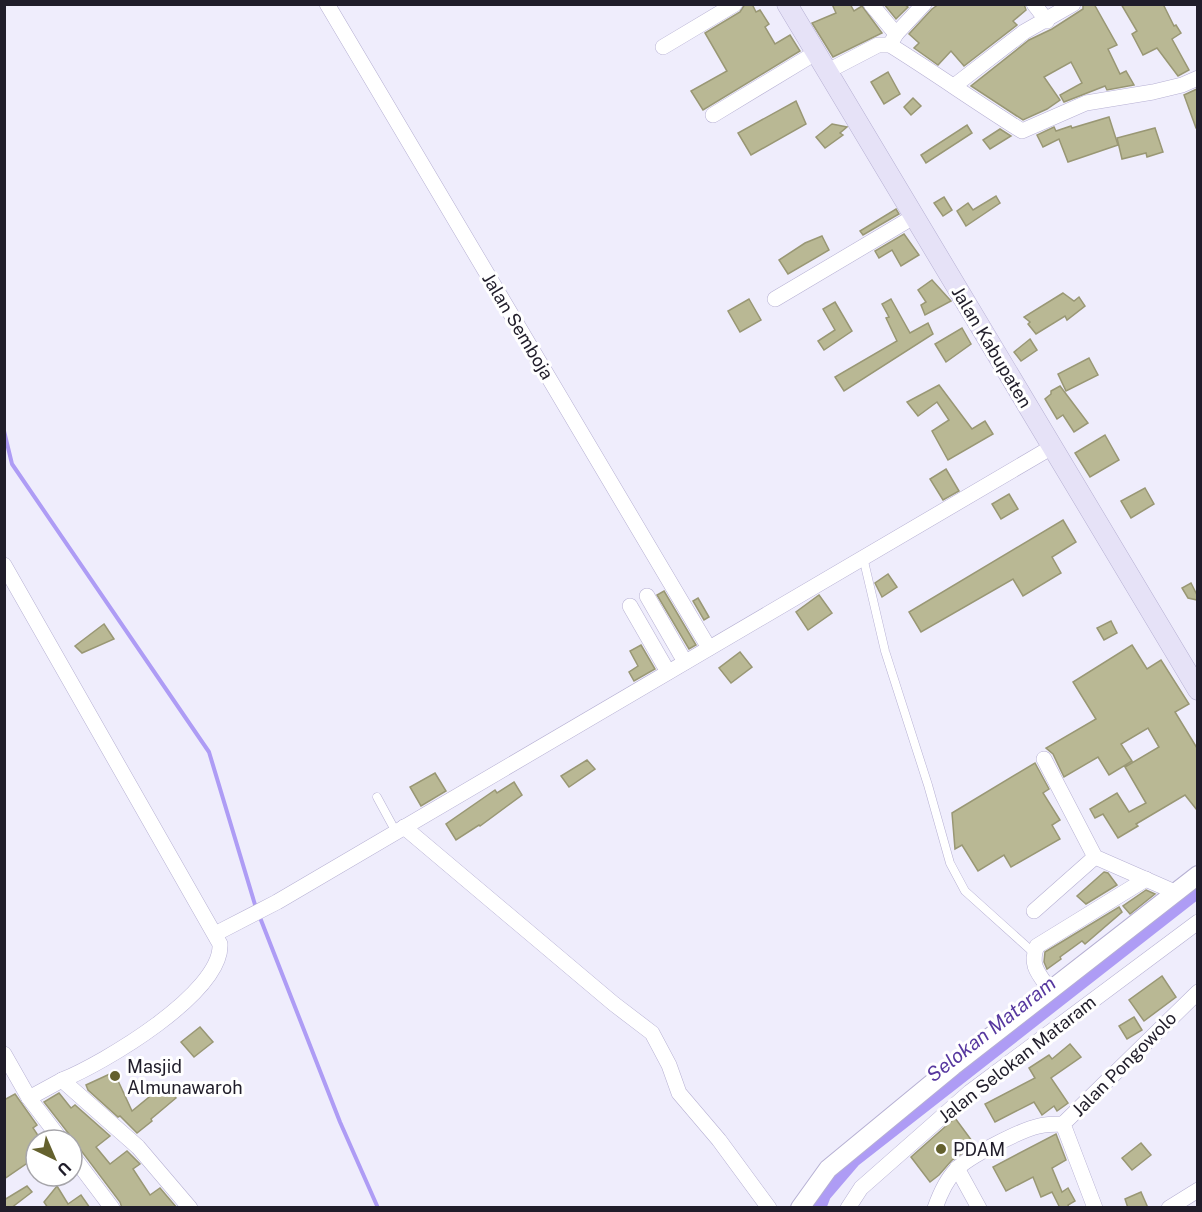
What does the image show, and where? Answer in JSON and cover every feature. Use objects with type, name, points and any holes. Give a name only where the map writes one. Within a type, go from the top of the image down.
[{"type":"main road","name":"Jalan Kabupaten","points":[[787,4],[1197,690]]},
{"type":"street","name":"Jalan Semboja","points":[[327,4],[709,648]]},
{"type":"street","points":[[663,46],[735,4]]},
{"type":"street","points":[[871,4],[893,40],[970,98],[1022,131],[1086,103],[1154,92],[1182,85],[1197,78]]},
{"type":"street","points":[[828,71],[878,45],[893,40],[924,4]]},
{"type":"street","points":[[1034,4],[1047,21]]},
{"type":"street","points":[[954,86],[1024,32],[1047,21],[1073,4]]},
{"type":"street","points":[[713,115],[817,52]]},
{"type":"street","points":[[775,299],[915,216]]},
{"type":"street","points":[[215,934],[277,902],[1052,447]]},
{"type":"street","points":[[4,566],[220,944],[219,957],[212,970],[193,994],[167,1016],[110,1057],[29,1098]]},
{"type":"street","points":[[647,596],[685,662]]},
{"type":"street","points":[[630,606],[668,672]]},
{"type":"street","points":[[1044,759],[1095,857],[1175,892]]},
{"type":"street","points":[[400,830],[652,1033],[669,1065],[679,1093],[719,1140],[769,1208]]},
{"type":"street","points":[[1034,911],[1095,857]]},
{"type":"street","points":[[800,1208],[828,1169],[953,1066],[1197,874]]},
{"type":"street","points":[[1050,990],[1034,968],[1037,946],[1146,879]]},
{"type":"street","name":"Jalan Selokan Mataram","points":[[848,1208],[861,1188],[969,1092],[1197,922]]},
{"type":"street","name":"Jalan Pongowolo","points":[[1095,1208],[1063,1124],[1197,992]]},
{"type":"street","points":[[4,1054],[29,1098],[52,1128]]},
{"type":"street","points":[[62,1080],[138,1147],[190,1208]]},
{"type":"street","points":[[935,1208],[947,1182],[957,1168],[988,1149],[1029,1130],[1042,1125],[1063,1124]]},
{"type":"street","points":[[957,1168],[979,1208]]},
{"type":"street","points":[[84,1171],[112,1208]]},
{"type":"street","points":[[1169,1208],[1197,1190]]},
{"type":"lane","points":[[863,557],[885,651],[928,785],[950,863],[965,891],[1035,954]]},
{"type":"lane","points":[[377,797],[400,830]]},
{"type":"building","points":[[745,4],[752,4],[756,12],[760,10],[769,24],[765,27],[775,44],[790,35],[800,51],[703,110],[691,91],[727,71],[705,33],[740,12]]},
{"type":"building","points":[[832,4],[850,4],[854,11],[862,6],[882,33],[833,57],[812,23],[836,13]]},
{"type":"building","points":[[884,4],[905,5],[908,7],[896,19]]},
{"type":"building","points":[[939,4],[1024,4],[1026,10],[1013,21],[1017,25],[964,66],[951,51],[938,65],[914,48],[919,43],[909,34]]},
{"type":"building","points":[[1083,4],[1094,4],[1117,45],[1108,49],[1120,74],[1126,71],[1134,85],[1107,90],[1105,86],[1064,102],[1060,95],[1082,83],[1071,62],[1044,77],[1060,100],[1023,120],[971,86],[1029,40],[1052,29],[1083,9]]},
{"type":"building","points":[[1121,4],[1163,4],[1174,26],[1176,25],[1181,33],[1172,39],[1189,70],[1178,76],[1157,48],[1143,55],[1132,34],[1137,31]]},
{"type":"building","points":[[888,72],[900,94],[884,104],[871,82]]},
{"type":"building","points":[[1197,89],[1197,128],[1196,128],[1184,95]]},
{"type":"building","points":[[913,98],[921,106],[911,115],[904,107]]},
{"type":"building","points":[[796,101],[806,124],[751,155],[738,133]]},
{"type":"building","points":[[1109,117],[1118,145],[1068,162],[1059,139],[1043,147],[1037,135],[1054,127],[1056,131]]},
{"type":"building","points":[[832,124],[847,127],[840,133],[843,135],[825,148],[816,137]]},
{"type":"building","points":[[967,125],[972,133],[926,163],[921,155]]},
{"type":"building","points":[[1155,128],[1163,152],[1147,157],[1146,153],[1122,159],[1117,138]]},
{"type":"building","points":[[1000,129],[1011,136],[990,149],[983,140]]},
{"type":"building","points":[[996,196],[1000,203],[966,226],[957,211],[968,203],[973,210]]},
{"type":"building","points":[[944,197],[952,210],[943,216],[934,203]]},
{"type":"building","points":[[896,209],[899,214],[863,235],[860,231]]},
{"type":"building","points":[[904,234],[919,255],[901,266],[892,250],[879,258],[875,251]]},
{"type":"building","points":[[822,236],[829,250],[788,274],[779,260],[805,243]]},
{"type":"building","points":[[932,280],[951,301],[925,315],[921,305],[926,302],[918,290]]},
{"type":"building","points":[[1063,293],[1074,301],[1079,297],[1085,306],[1067,320],[1065,316],[1036,334],[1028,324],[1030,322],[1024,317]]},
{"type":"building","points":[[749,299],[761,320],[740,332],[728,311]]},
{"type":"building","points":[[891,299],[910,333],[928,323],[933,334],[844,391],[835,377],[897,341],[882,304]]},
{"type":"building","points":[[835,302],[852,331],[824,350],[818,341],[835,330],[823,309]]},
{"type":"building","points":[[962,328],[971,344],[946,362],[935,344]]},
{"type":"building","points":[[1030,339],[1037,350],[1021,361],[1014,352]]},
{"type":"building","points":[[1089,358],[1098,375],[1066,391],[1058,374]]},
{"type":"building","points":[[939,385],[972,429],[985,421],[993,434],[948,460],[932,431],[949,420],[937,402],[918,416],[907,402]]},
{"type":"building","points":[[1060,386],[1088,423],[1074,432],[1063,415],[1057,419],[1045,399],[1051,391]]},
{"type":"building","points":[[1105,435],[1119,460],[1090,477],[1075,453]]},
{"type":"building","points":[[946,469],[959,491],[943,500],[930,479]]},
{"type":"building","points":[[1145,488],[1154,504],[1131,518],[1121,501]]},
{"type":"building","points":[[1009,494],[1018,509],[1001,519],[992,504]]},
{"type":"building","points":[[1063,520],[1076,542],[1052,557],[1061,573],[1023,596],[1013,579],[921,632],[909,612]]},
{"type":"building","points":[[888,574],[897,587],[882,597],[875,583]]},
{"type":"building","points":[[1191,583],[1197,600],[1188,598],[1182,588]]},
{"type":"building","points":[[664,591],[696,645],[689,649],[657,595]]},
{"type":"building","points":[[819,595],[832,613],[808,630],[796,612]]},
{"type":"building","points":[[698,598],[709,617],[704,620],[693,601]]},
{"type":"building","points":[[1111,621],[1117,633],[1104,640],[1097,628]]},
{"type":"building","points":[[104,624],[114,639],[82,653],[75,646]]},
{"type":"building","points":[[641,645],[655,669],[634,681],[629,672],[638,666],[630,651]]},
{"type":"building","points":[[1132,645],[1147,669],[1161,660],[1189,704],[1175,712],[1197,748],[1197,810],[1185,795],[1136,824],[1138,826],[1118,838],[1103,814],[1095,818],[1090,809],[1117,793],[1129,812],[1146,803],[1125,767],[1159,747],[1148,728],[1121,744],[1132,761],[1109,775],[1098,757],[1064,777],[1053,754],[1046,748],[1096,719],[1073,682]]},
{"type":"building","points":[[740,652],[752,667],[731,683],[719,668]]},
{"type":"building","points":[[587,760],[595,769],[569,787],[561,776]]},
{"type":"building","points":[[1035,763],[1049,789],[1043,793],[1060,820],[1052,825],[1060,839],[1011,867],[1004,855],[978,871],[962,845],[955,849],[952,813]]},
{"type":"building","points":[[435,773],[446,791],[421,806],[410,787]]},
{"type":"building","points":[[514,782],[522,795],[480,826],[456,840],[446,824],[495,790],[497,793]]},
{"type":"building","points":[[1104,872],[1108,873],[1117,885],[1086,904],[1077,896]]},
{"type":"building","points":[[1146,890],[1155,894],[1130,914],[1123,906]]},
{"type":"building","points":[[1119,907],[1122,912],[1085,944],[1082,941],[1047,969],[1044,962],[1045,952]]},
{"type":"building","points":[[1162,976],[1176,997],[1144,1021],[1129,1000]]},
{"type":"building","points":[[1134,1017],[1142,1030],[1127,1039],[1119,1026]]},
{"type":"building","points":[[200,1027],[213,1042],[194,1057],[181,1042]]},
{"type":"building","points":[[1070,1044],[1081,1057],[1051,1078],[1068,1103],[1057,1111],[1054,1106],[1042,1115],[1034,1102],[995,1122],[985,1104],[1035,1078],[1029,1068],[1049,1055],[1052,1059]]},
{"type":"building","points":[[114,1072],[132,1111],[165,1084],[176,1098],[137,1133],[88,1090],[86,1085]]},
{"type":"building","points":[[59,1093],[71,1108],[75,1105],[110,1136],[96,1147],[110,1164],[127,1151],[140,1164],[133,1169],[150,1195],[160,1188],[177,1208],[122,1208],[120,1202],[84,1154],[84,1128],[64,1128],[44,1102]]},
{"type":"building","points":[[15,1094],[37,1125],[33,1128],[24,1128],[24,1165],[4,1179],[4,1100]]},
{"type":"building","name":"PDAM","points":[[955,1118],[975,1145],[952,1160],[930,1182],[911,1157]]},
{"type":"building","points":[[1056,1134],[1066,1160],[1052,1168],[1062,1192],[1068,1188],[1075,1201],[1068,1205],[1069,1208],[1060,1208],[1052,1192],[1041,1197],[1033,1177],[1006,1191],[993,1167]]},
{"type":"building","points":[[1141,1143],[1151,1155],[1132,1170],[1122,1158]]},
{"type":"building","points":[[24,1188],[29,1188],[32,1192],[11,1208],[4,1208],[4,1200]]},
{"type":"building","points":[[55,1188],[58,1188],[68,1204],[81,1195],[90,1208],[48,1208],[44,1202]]},
{"type":"building","points":[[1141,1192],[1148,1208],[1128,1208],[1125,1199]]},
{"type":"waterway","points":[[4,431],[12,464],[209,752],[256,908]]},
{"type":"waterway","name":"Selokan Mataram","points":[[819,1208],[824,1195],[854,1160],[1198,891]]},
{"type":"waterway","points":[[259,915],[340,1122],[378,1208]]},
{"type":"place","name":"Masjid Almunawaroh","points":[[115,1076]]},
{"type":"place","name":"PDAM","points":[[941,1149]]}]
